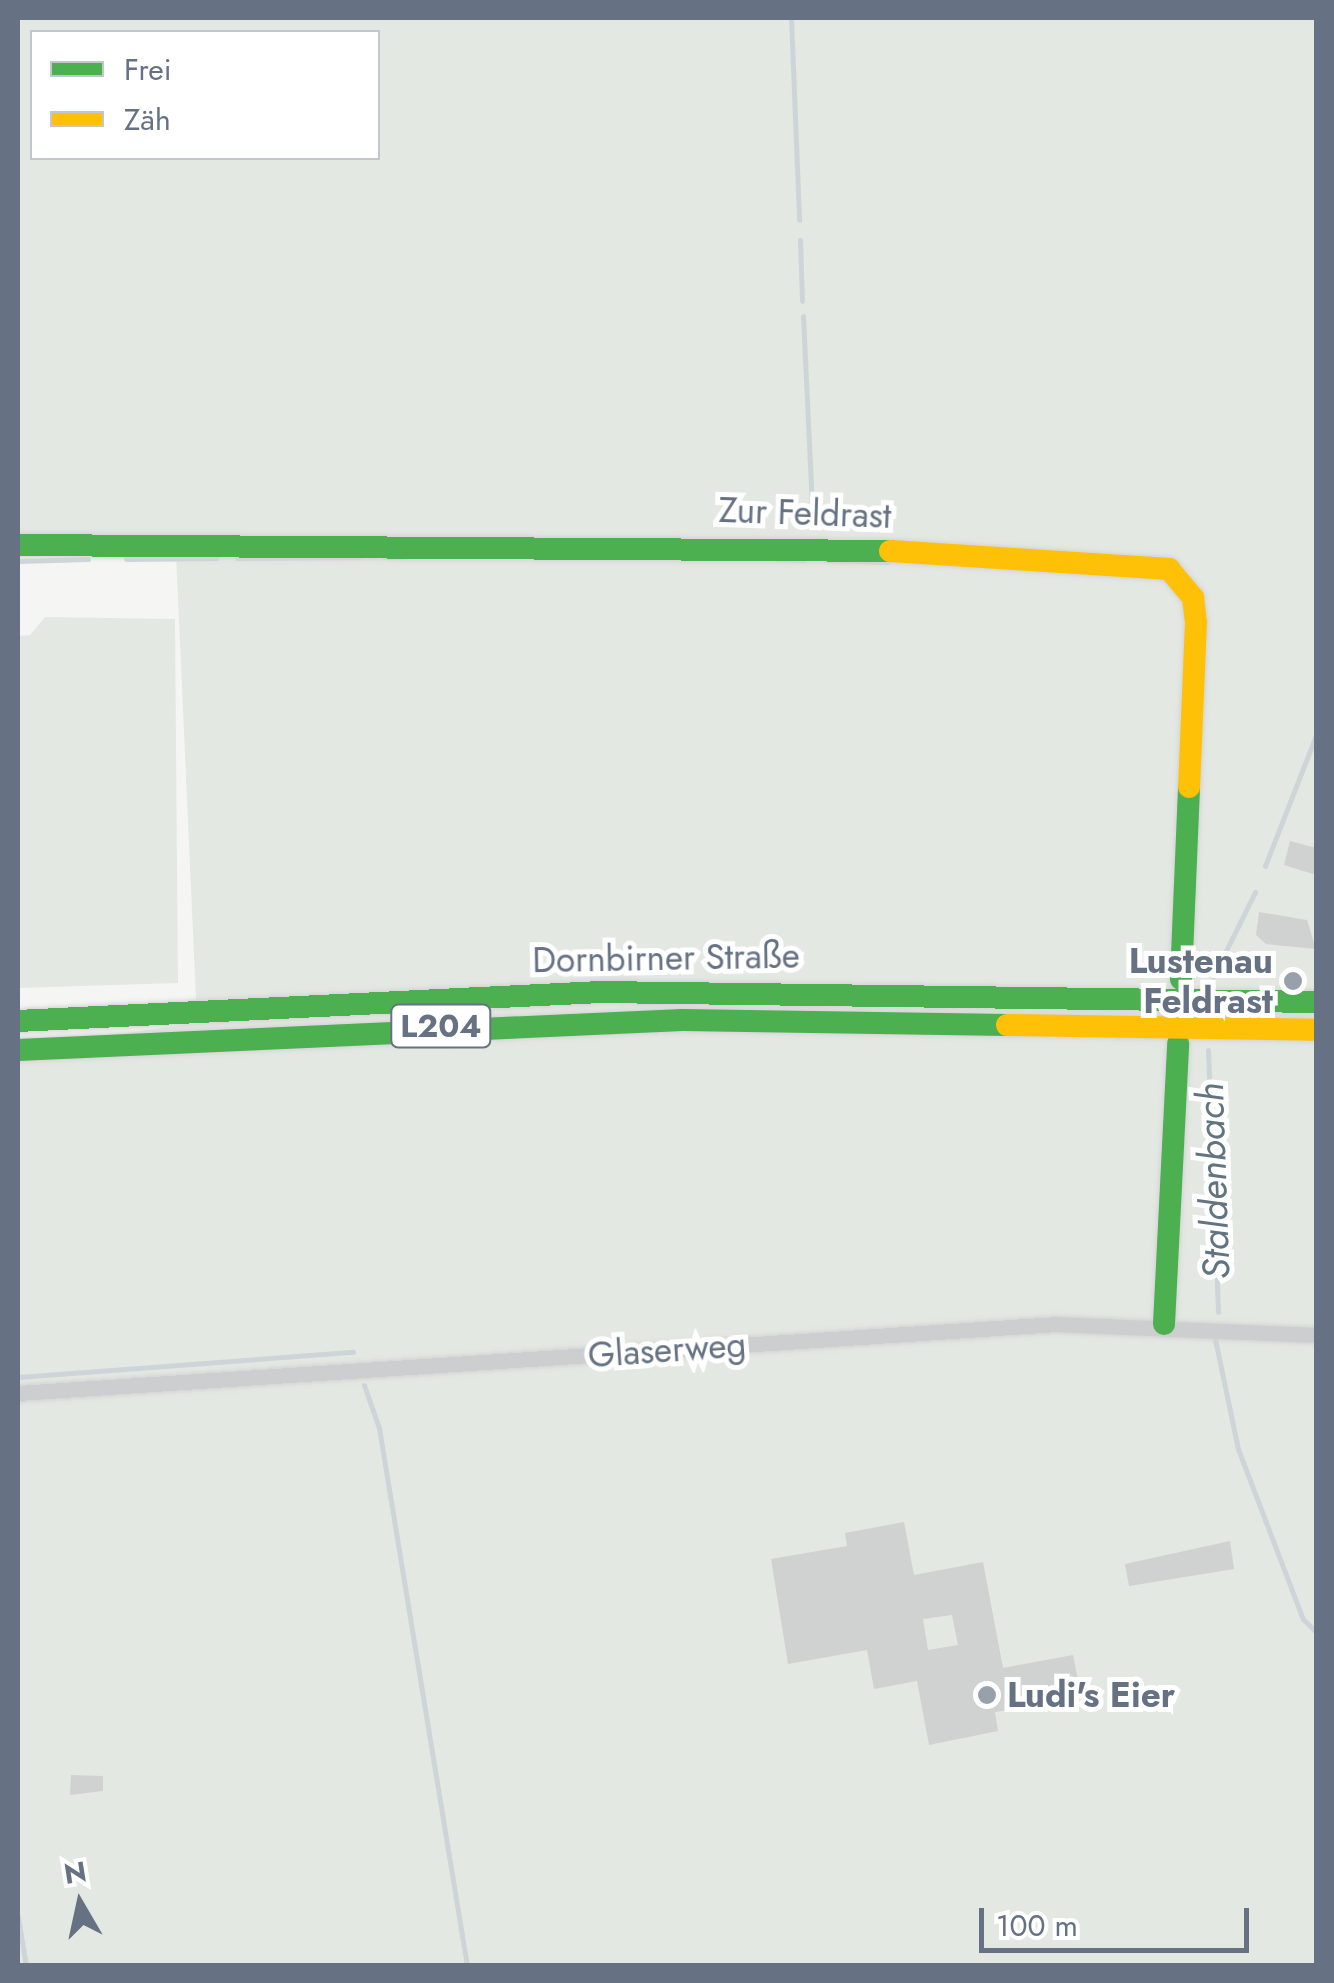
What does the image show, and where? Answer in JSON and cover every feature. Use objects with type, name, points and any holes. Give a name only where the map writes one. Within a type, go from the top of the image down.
[{"type":"main road","name":"Zur Feldrast","points":[[18,545],[803,546],[1169,569],[1193,598],[1196,622],[1181,979]]},
{"type":"main road","name":"Dornbirner Straße","points":[[18,1021],[601,992],[1316,1002]]},
{"type":"main road","name":"Dornbirner Straße","points":[[18,1050],[664,1020],[1316,1030]]},
{"type":"main road","points":[[1164,1324],[1178,1043]]},
{"type":"street","name":"Glaserweg","points":[[18,1393],[1164,1324],[1316,1335]]},
{"type":"shaded area","points":[[18,18],[1316,18],[1316,1965],[18,1965],[18,1048],[197,1023],[176,554],[18,540]]},
{"type":"shaded area","points":[[45,617],[175,619],[178,983],[18,988],[18,636],[30,635]]},
{"type":"building","points":[[1290,841],[1316,848],[1316,875],[1284,865]]},
{"type":"building","points":[[1259,912],[1307,920],[1316,949],[1266,944],[1256,935]]},
{"type":"building","points":[[904,1522],[914,1575],[983,1562],[1003,1668],[1073,1655],[1079,1685],[1013,1697],[1015,1709],[995,1712],[998,1731],[929,1745],[917,1681],[874,1689],[867,1650],[788,1664],[771,1559],[847,1546],[845,1533]],"holes":[[[952,1615],[958,1645],[928,1650],[923,1619]]]},
{"type":"building","points":[[1230,1541],[1234,1569],[1129,1586],[1125,1564]]},
{"type":"building","points":[[71,1775],[103,1776],[103,1791],[70,1795]]},
{"type":"waterway","points":[[791,18],[799,220]]},
{"type":"waterway","points":[[800,240],[802,301]]},
{"type":"waterway","points":[[803,316],[812,509]]},
{"type":"waterway","points":[[237,558],[359,557]]},
{"type":"waterway","points":[[384,557],[404,557]]},
{"type":"waterway","points":[[126,559],[216,558]]},
{"type":"waterway","points":[[18,561],[88,559]]},
{"type":"waterway","points":[[776,559],[804,560]]},
{"type":"waterway","points":[[825,560],[888,562]]},
{"type":"waterway","name":"Staldenbach","points":[[1265,866],[1316,735]]},
{"type":"waterway","name":"Staldenbach","points":[[1213,977],[1255,892]]},
{"type":"waterway","name":"Staldenbach","points":[[1208,1050],[1218,1312]]},
{"type":"waterway","name":"Staldenbach","points":[[1215,1339],[1238,1449],[1303,1619],[1316,1632]]},
{"type":"waterway","points":[[18,1377],[353,1352]]},
{"type":"waterway","points":[[364,1385],[379,1428],[467,1966]]},
{"type":"waterway","points":[[18,1917],[26,1966]]},
{"type":"traffic: fast","points":[[18,545],[890,551]]},
{"type":"traffic: fast","points":[[1181,979],[1189,787]]},
{"type":"traffic: fast","points":[[18,1021],[601,992],[1316,1002]]},
{"type":"traffic: fast","points":[[18,1050],[682,1020],[1007,1025]]},
{"type":"traffic: fast","points":[[1164,1324],[1178,1043]]},
{"type":"traffic: slow","points":[[890,551],[1169,569],[1193,598],[1196,622],[1189,787]]},
{"type":"traffic: slow","points":[[1007,1025],[1316,1030]]},
{"type":"place","name":"Lustenau Feldrast","points":[[1293,981]]},
{"type":"place","name":"Ludi's Eier","points":[[987,1695]]}]
